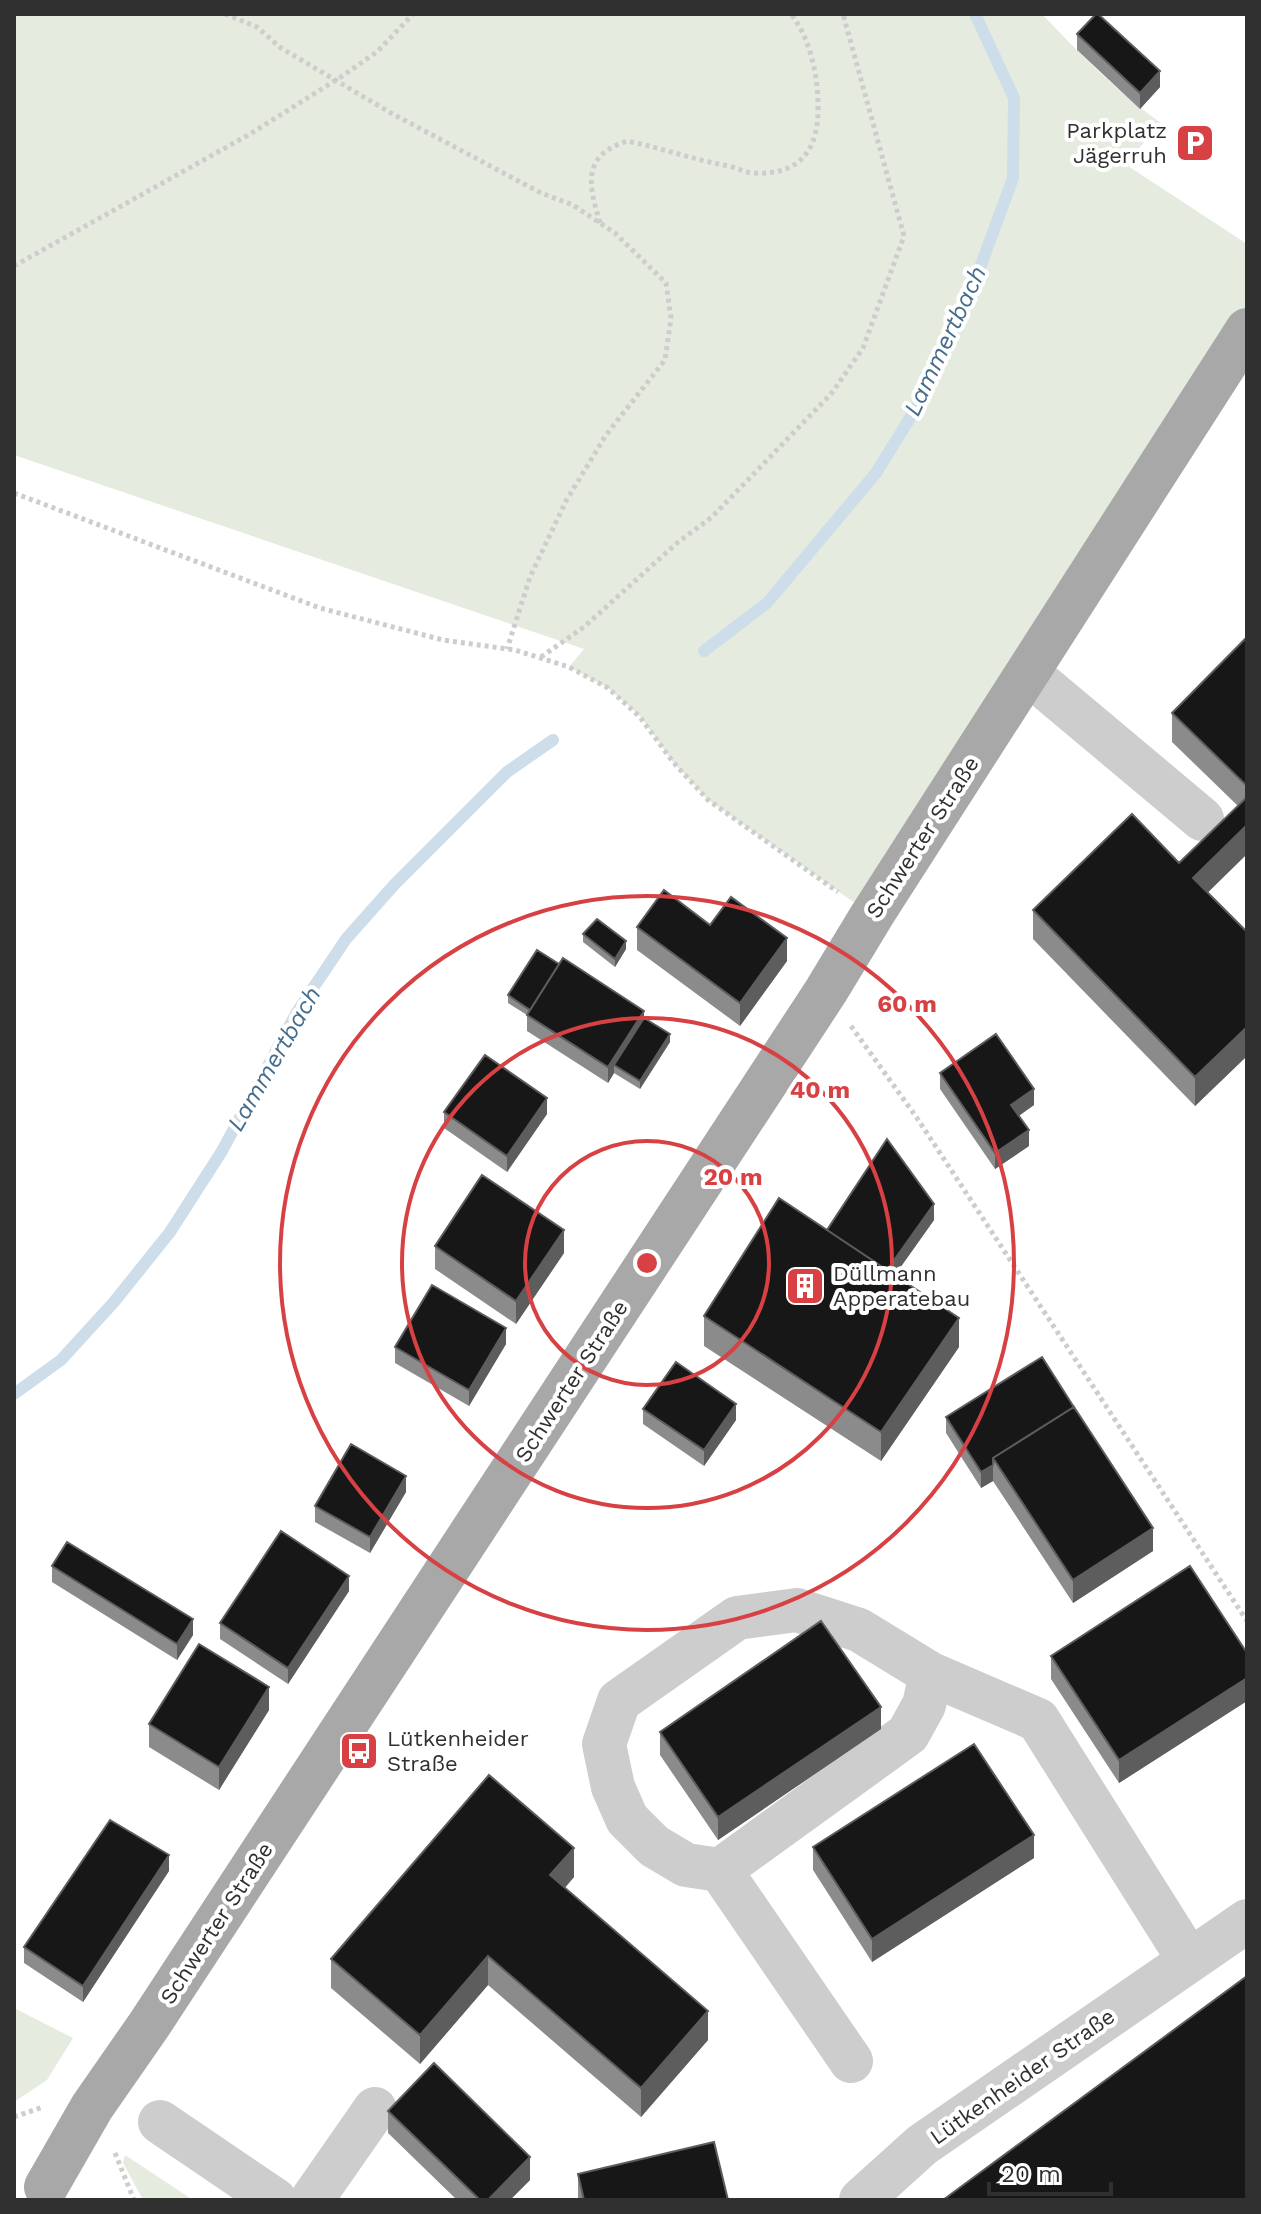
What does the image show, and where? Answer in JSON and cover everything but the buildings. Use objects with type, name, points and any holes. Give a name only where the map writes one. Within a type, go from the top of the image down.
[{"type":"main road","name":"Schwerter Straße","points":[[39,2187],[175,1986],[826,991],[1247,330]]},
{"type":"street","points":[[1028,673],[1202,819]]},
{"type":"street","points":[[931,1674],[924,1705],[908,1734],[720,1870],[686,1865],[654,1846],[627,1819],[613,1787],[604,1744],[619,1701],[737,1618],[797,1610],[859,1630],[931,1674],[1038,1720],[1189,1960]]},
{"type":"street","points":[[720,1870],[851,2061]]},
{"type":"street","name":"Lütkenheider Straße","points":[[861,2200],[922,2145],[1247,1921]]},
{"type":"street","points":[[160,2122],[302,2199],[375,2109]]},
{"type":"path","points":[[225,14],[257,27],[281,48],[335,80],[541,193],[573,205],[615,233],[666,283],[671,318],[665,360],[606,435],[566,501],[530,577],[507,649]]},
{"type":"path","points":[[14,266],[250,134],[378,51],[413,14]]},
{"type":"path","points":[[600,223],[593,199],[593,174],[595,159],[609,147],[627,141],[749,173],[782,170],[796,165],[808,152],[817,132],[818,94],[813,55],[791,14]]},
{"type":"path","points":[[540,658],[584,627],[677,543],[712,517],[831,394],[863,348],[904,236],[843,14]]},
{"type":"path","points":[[14,493],[320,608],[443,640],[507,649],[569,667],[608,688],[640,717],[673,762],[708,800],[872,915]]},
{"type":"path","points":[[826,991],[917,1118],[1247,1621]]},
{"type":"shaded area","points":[[17,14],[1042,14],[1114,85],[1161,123],[1125,164],[1247,244],[1247,330],[872,915],[708,800],[673,762],[640,716],[608,688],[569,667],[584,649],[14,455],[14,17]]},
{"type":"shaded area","points":[[14,2008],[73,2038],[47,2080],[14,2102]]},
{"type":"shaded area","points":[[125,2155],[193,2200],[143,2200],[123,2163]]},
{"type":"waterway","name":"Lammertbach","points":[[704,651],[767,603],[876,473],[923,397],[970,295],[1013,178],[1014,98],[975,14]]},
{"type":"waterway","name":"Lammertbach","points":[[14,1394],[61,1360],[114,1302],[170,1232],[222,1151],[297,1012],[346,939],[394,885],[507,772],[553,740]]},
{"type":"place","name":"Parkplatz Jägerruh","points":[[1195,143]]},
{"type":"place","name":"Düllmann Apperatebau","points":[[805,1286]]},
{"type":"place","name":"Lütkenheider Straße","points":[[359,1751]]}]
